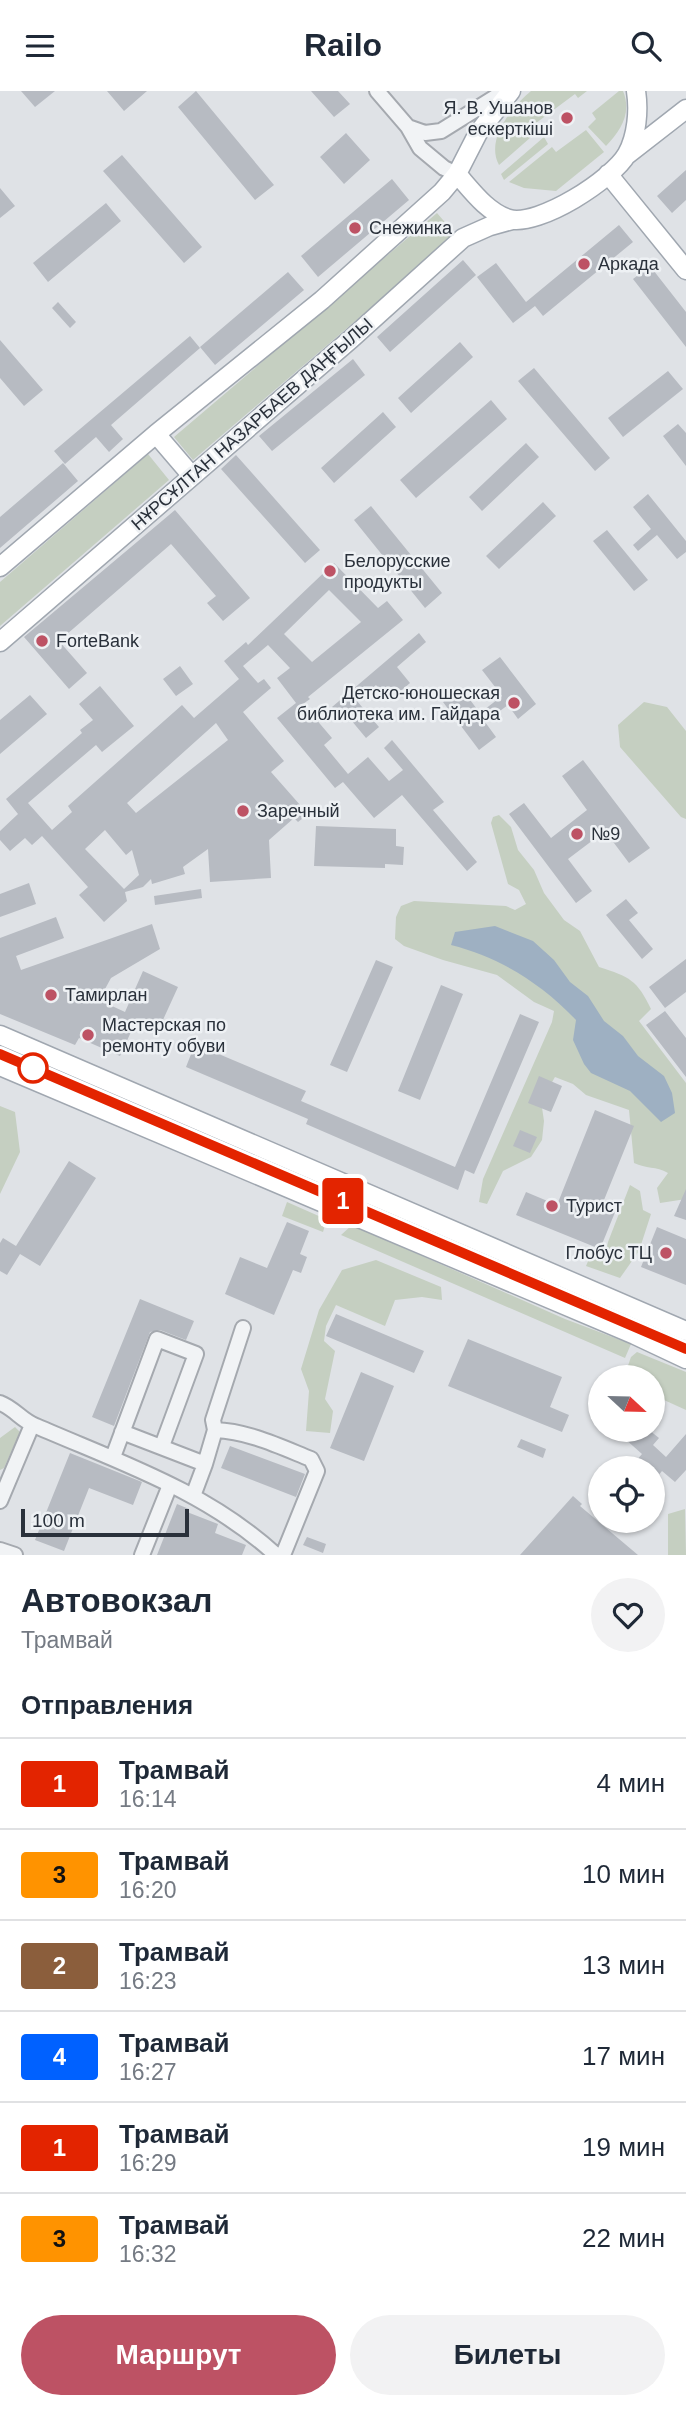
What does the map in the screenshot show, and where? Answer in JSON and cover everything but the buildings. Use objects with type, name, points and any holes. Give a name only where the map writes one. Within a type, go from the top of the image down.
[{"type":"main road","points":[[0,567],[156,434],[322,300],[443,192],[457,174],[478,133],[511,91]]},
{"type":"main road","name":"НҰРСҰЛТАН НАЗАРБАЕВ ДАҢҒЫЛЫ","points":[[627,155],[635,131],[638,103],[636,91]]},
{"type":"main road","name":"НҰРСҰЛТАН НАЗАРБАЕВ ДАҢҒЫЛЫ","points":[[0,642],[352,339],[463,238],[490,226],[543,215],[565,206],[686,109]]},
{"type":"main road","points":[[457,174],[477,198],[495,212],[512,220]]},
{"type":"main road","points":[[608,174],[686,270]]},
{"type":"main road","points":[[156,434],[192,476]]},
{"type":"main road","points":[[0,1035],[686,1331]]},
{"type":"main road","points":[[0,1066],[686,1359]]},
{"type":"street","points":[[377,91],[408,127],[420,148],[434,161],[457,174]]},
{"type":"street","points":[[408,127],[425,133],[441,131],[505,91]]},
{"type":"street","points":[[193,1496],[215,1430],[213,1420],[243,1328]]},
{"type":"street","points":[[113,1457],[157,1339],[196,1354],[162,1446]]},
{"type":"street","points":[[0,1403],[9,1406],[32,1425],[113,1457],[228,1515],[276,1555]]},
{"type":"street","points":[[0,1501],[32,1425]]},
{"type":"street","points":[[215,1430],[228,1430],[268,1442],[311,1459],[315,1465],[317,1471],[309,1495],[283,1555]]},
{"type":"street","points":[[122,1432],[205,1464]]},
{"type":"street","points":[[142,1555],[170,1485]]},
{"type":"street","points":[[0,1550],[15,1555]]},
{"type":"green space","points":[[531,91],[587,91],[578,98],[575,94],[536,123],[539,130],[499,165],[495,145],[498,134],[509,115]]},
{"type":"green space","points":[[619,91],[623,91],[626,114],[616,134],[606,146],[588,127],[596,119],[592,113]]},
{"type":"green space","points":[[586,130],[604,152],[556,191],[524,188],[509,182],[552,147],[556,152]]},
{"type":"green space","points":[[544,137],[548,144],[504,180],[501,174]]},
{"type":"green space","points":[[437,213],[456,235],[193,460],[174,437]]},
{"type":"green space","points":[[148,454],[169,480],[0,626],[0,582]]},
{"type":"green space","points":[[644,702],[667,707],[686,731],[686,819],[681,817],[620,747],[618,725]]},
{"type":"green space","points":[[499,815],[511,827],[518,850],[534,870],[544,893],[564,920],[580,931],[599,967],[631,981],[651,1009],[639,1021],[686,1083],[686,1199],[660,1203],[657,1188],[668,1173],[634,1163],[629,1110],[586,1095],[573,1084],[555,1077],[541,1101],[544,1121],[542,1140],[531,1157],[503,1171],[487,1204],[479,1202],[483,1179],[552,1022],[554,1011],[534,1002],[497,975],[404,946],[395,939],[396,917],[401,906],[414,901],[506,906],[515,910],[526,904],[519,890],[508,884],[491,823],[493,817]]},
{"type":"green space","points":[[0,1106],[15,1112],[20,1152],[0,1194]]},
{"type":"green space","points":[[630,1185],[640,1191],[643,1210],[651,1214],[639,1251],[620,1278],[586,1266],[589,1259],[605,1256]]},
{"type":"green space","points":[[287,1202],[321,1217],[326,1222],[323,1232],[282,1216]]},
{"type":"green space","points":[[352,1225],[565,1319],[631,1344],[625,1358],[341,1235]]},
{"type":"green space","points":[[376,1260],[441,1287],[442,1300],[422,1297],[395,1300],[385,1326],[336,1305],[326,1326],[324,1341],[335,1351],[325,1399],[333,1411],[330,1433],[306,1431],[309,1391],[301,1369],[319,1310],[342,1270]]},
{"type":"green space","points":[[637,1352],[686,1372],[686,1410],[665,1400],[665,1365],[628,1365],[631,1357]]},
{"type":"green space","points":[[15,1427],[20,1432],[4,1468],[0,1470],[0,1438]]},
{"type":"green space","points":[[685,1509],[686,1555],[668,1555],[668,1514]]},
{"type":"water","points":[[495,926],[533,941],[554,960],[570,982],[588,996],[604,1021],[623,1036],[638,1056],[664,1076],[672,1093],[675,1113],[661,1122],[630,1091],[591,1073],[573,1040],[576,1020],[534,983],[502,964],[451,945],[455,932]]},
{"type":"tram line","points":[[0,1048],[686,1344]]},
{"type":"tram line","name":"1","points":[[0,1054],[686,1349]]},
{"type":"place","name":"Я. В. Ушанов ескерткіші","points":[[567,118]]},
{"type":"place","name":"Снежинка","points":[[355,228]]},
{"type":"place","name":"Аркада","points":[[584,264]]},
{"type":"place","name":"Белорусские продукты","points":[[330,571]]},
{"type":"place","name":"ForteBank","points":[[42,641]]},
{"type":"place","name":"Детско-юношеская библиотека им. Гайдара","points":[[514,703]]},
{"type":"place","name":"Заречный","points":[[243,811]]},
{"type":"place","name":"№9","points":[[577,834]]},
{"type":"place","name":"Тамирлан","points":[[51,995]]},
{"type":"place","name":"Мастерская по ремонту обуви","points":[[88,1035]]},
{"type":"place","name":"Турист","points":[[552,1206]]},
{"type":"place","name":"Глобус ТЦ","points":[[666,1253]]}]
